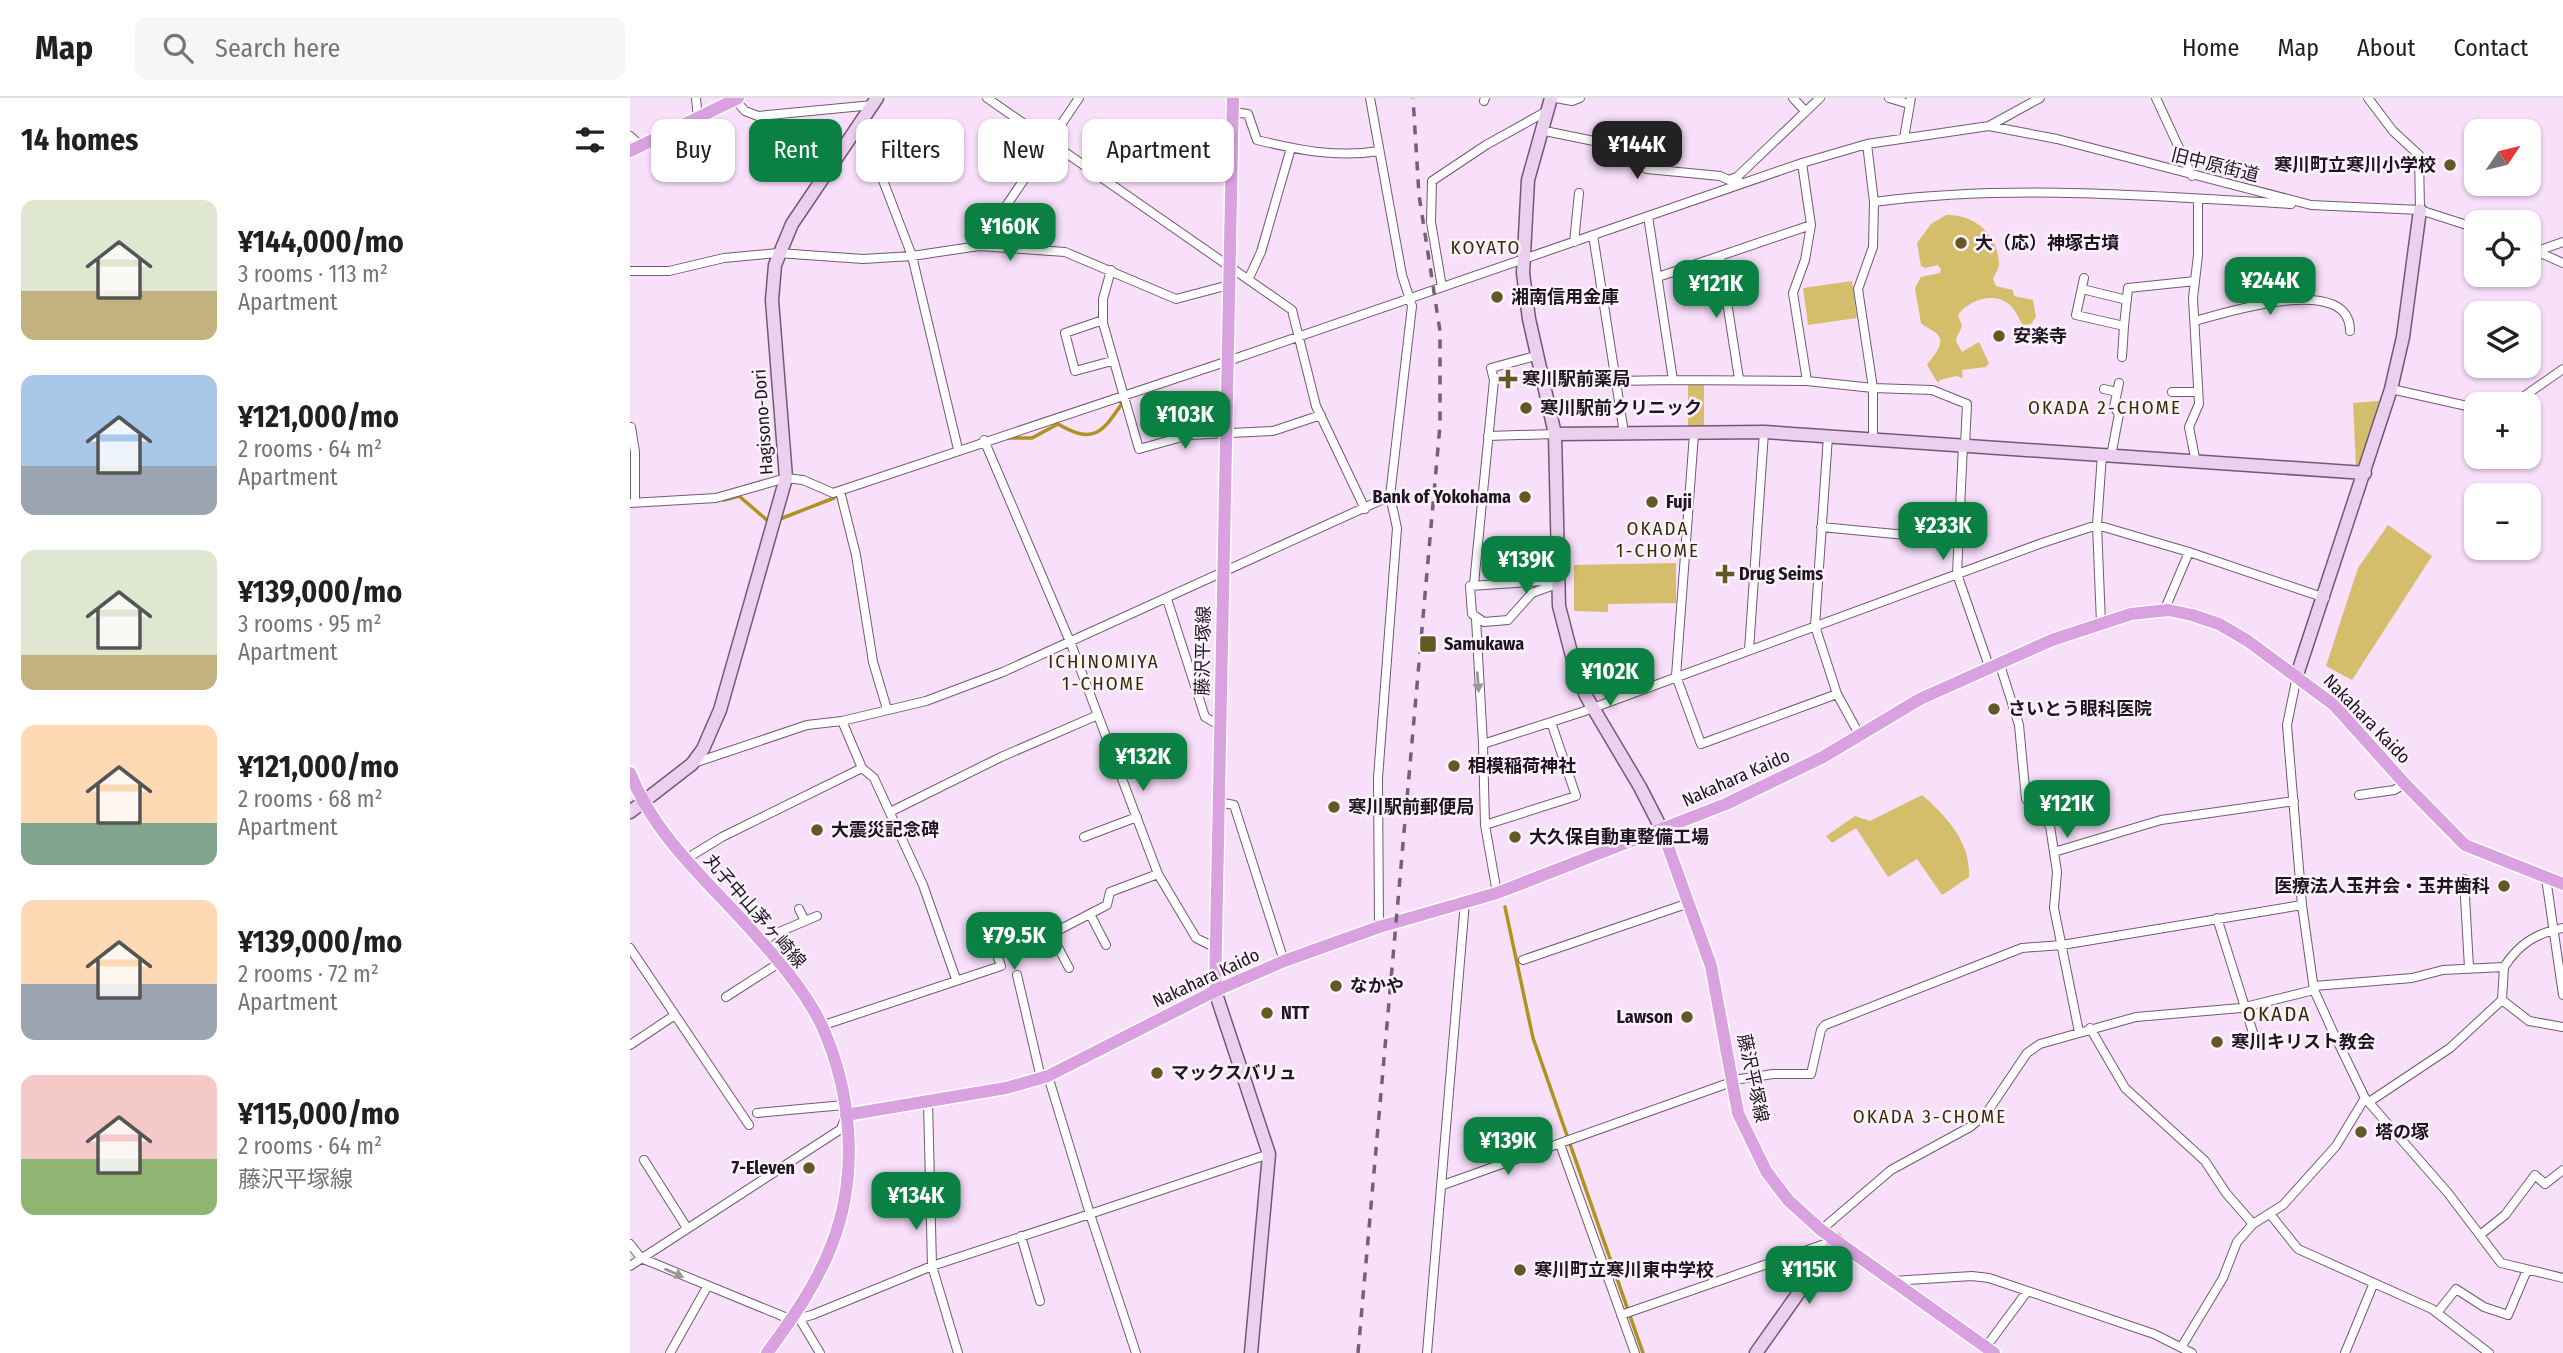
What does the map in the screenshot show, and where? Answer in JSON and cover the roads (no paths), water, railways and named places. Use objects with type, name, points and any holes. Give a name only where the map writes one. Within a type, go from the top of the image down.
[{"type":"main road","points":[[1227,436],[1233,98]]},
{"type":"main road","points":[[698,119],[736,99]]},
{"type":"main road","name":"藤沢平塚線","points":[[1215,991],[1227,436]]},
{"type":"main road","name":"Nakahara Kaido","points":[[845,1110],[928,1102],[1044,1077],[1215,991],[1284,961],[1379,927],[1497,893],[1662,830],[1776,782],[1920,699],[2052,640],[2131,614],[2164,611],[2192,615],[2219,624],[2297,676],[2334,705],[2405,784],[2465,845],[2563,884]]},
{"type":"main road","name":"丸子中山茅ヶ崎線","points":[[630,773],[641,802],[686,859],[763,943],[821,1026],[845,1110],[849,1160],[845,1200],[825,1260],[795,1319],[767,1353]]},
{"type":"main road","name":"藤沢平塚線","points":[[1662,830],[1711,966],[1738,1113],[1766,1171],[1788,1200],[1821,1230],[1990,1350]]},
{"type":"street","points":[[696,98],[698,119]]},
{"type":"street","points":[[987,98],[1017,119]]},
{"type":"street","points":[[1064,119],[1079,98]]},
{"type":"street","points":[[1370,98],[1412,314],[1390,496],[1397,528],[1378,778],[1379,927]]},
{"type":"street","points":[[1580,98],[1572,101],[1554,98],[1540,130],[1528,180],[1523,260],[1529,319],[1555,434],[1557,584],[1563,629],[1591,708],[1640,788],[1662,830]]},
{"type":"street","points":[[1793,98],[1805,111]]},
{"type":"street","points":[[1739,181],[1819,98]]},
{"type":"street","points":[[1889,98],[1910,101],[1904,138]]},
{"type":"street","points":[[631,427],[635,452],[633,502],[716,498],[786,478],[803,480],[823,491],[840,491],[984,440],[1123,399],[1299,335],[1648,216],[1739,181],[1867,144],[1989,126],[2040,98]]},
{"type":"street","points":[[2156,98],[2192,176]]},
{"type":"street","points":[[2368,98],[2393,131],[2419,155],[2420,210],[2403,337],[2391,389],[2325,598],[2297,676],[2287,724],[2302,905],[2314,988],[2367,1100],[2440,1183],[2501,1263],[2563,1278]]},
{"type":"street","points":[[736,99],[745,111],[758,116],[875,102]]},
{"type":"street","name":"Hagisono-Dori","points":[[863,119],[875,102]]},
{"type":"street","points":[[1442,287],[1431,222],[1432,181],[1486,145],[1547,111]]},
{"type":"street","points":[[1233,112],[1248,114],[1257,140],[1349,156],[1379,151]]},
{"type":"street","name":"旧中原街道","points":[[1989,126],[2057,139],[2311,205],[2420,210],[2464,224]]},
{"type":"street","name":"Hagisono-Dori","points":[[630,812],[692,764],[703,749],[720,710],[786,478],[772,300],[778,253],[792,224],[856,129]]},
{"type":"street","points":[[1540,130],[1594,141],[1647,169],[1720,176],[1739,181]]},
{"type":"street","points":[[630,136],[636,148]]},
{"type":"street","points":[[1867,144],[1874,202],[1873,247],[1858,289],[1873,388],[1874,439]]},
{"type":"street","points":[[1249,278],[1261,252],[1291,148]]},
{"type":"street","points":[[1068,154],[1292,310],[1321,415],[1365,509]]},
{"type":"street","points":[[1802,163],[1811,225],[1805,260],[1793,293],[1807,381]]},
{"type":"street","points":[[884,182],[912,257],[958,449]]},
{"type":"street","points":[[979,246],[1022,182]]},
{"type":"street","points":[[1874,202],[1935,194],[2039,192],[2311,205]]},
{"type":"street","points":[[2255,202],[2257,192]]},
{"type":"street","points":[[1574,242],[1579,194]]},
{"type":"street","points":[[2196,463],[2189,427],[2199,404],[2194,321],[2198,199]]},
{"type":"street","points":[[1648,216],[1672,380]]},
{"type":"street","points":[[1658,277],[1811,225]]},
{"type":"street","points":[[1593,235],[1623,433]]},
{"type":"street","points":[[2541,247],[2563,242]]},
{"type":"street","points":[[630,271],[668,271],[724,258],[778,253],[863,260],[912,257],[979,246],[1065,252],[1176,299],[1229,285]]},
{"type":"street","points":[[2541,253],[2563,263]]},
{"type":"street","points":[[1720,257],[1739,379]]},
{"type":"street","points":[[1111,270],[1103,299],[1103,320],[1112,361],[1139,449],[1189,435],[1227,436],[1273,431],[1321,415]]},
{"type":"street","points":[[2084,278],[2076,315],[2124,326]]},
{"type":"street","points":[[2122,357],[2128,288],[2195,281]]},
{"type":"street","points":[[2082,289],[2127,300]]},
{"type":"street","points":[[2194,321],[2287,299],[2310,301],[2343,311],[2348,318],[2350,331]]},
{"type":"street","points":[[1103,320],[1065,333],[1075,371],[1112,361]]},
{"type":"street","points":[[1497,893],[1485,825],[1476,619],[1470,606],[1469,591],[1474,584],[1494,380],[1491,368],[1539,355]]},
{"type":"street","points":[[2529,392],[2563,369]]},
{"type":"street","points":[[1616,381],[1807,381],[1873,388],[1932,390],[1967,404],[1957,574],[2019,725],[2026,799],[2050,826],[2057,872],[2054,908],[2079,1032]]},
{"type":"street","points":[[2101,623],[2097,525],[2107,455],[2123,415],[2114,407],[2118,387],[2104,389]]},
{"type":"street","points":[[2391,389],[2464,405]]},
{"type":"street","points":[[2172,392],[2199,392]]},
{"type":"street","points":[[1488,436],[1764,432],[2365,473]]},
{"type":"street","points":[[1749,650],[1764,432]]},
{"type":"street","points":[[1694,434],[1676,676],[1701,744],[1837,694]]},
{"type":"street","points":[[1828,436],[1815,626],[1837,694],[1859,734]]},
{"type":"street","points":[[984,440],[1070,643],[1158,874],[1196,938],[1214,947]]},
{"type":"street","points":[[840,491],[856,555],[873,662],[887,709]]},
{"type":"street","points":[[692,764],[793,729],[842,721],[926,701],[1070,643],[1390,496]]},
{"type":"street","points":[[1483,744],[1591,708],[2097,525],[2189,552],[2325,598]]},
{"type":"street","points":[[1821,527],[1959,540]]},
{"type":"street","points":[[2164,611],[2189,552]]},
{"type":"street","points":[[1474,584],[1544,581],[1557,584]]},
{"type":"street","points":[[1476,619],[1508,620],[1532,593],[1557,584]]},
{"type":"street","points":[[1167,599],[1205,717],[1219,725]]},
{"type":"street","points":[[890,812],[1002,757],[1098,715]]},
{"type":"street","points":[[842,721],[862,768],[874,778],[923,885],[956,979]]},
{"type":"street","points":[[1485,825],[1576,796],[1551,722]]},
{"type":"street","points":[[686,859],[722,837],[862,768]]},
{"type":"street","points":[[2359,795],[2394,790],[2405,784]]},
{"type":"street","points":[[2054,852],[2161,820],[2294,801]]},
{"type":"street","points":[[1218,802],[1234,806],[1284,961]]},
{"type":"street","points":[[1084,837],[1137,817]]},
{"type":"street","points":[[1069,968],[1051,934],[1107,905],[1110,892],[1158,874]]},
{"type":"street","points":[[2546,878],[2563,995]]},
{"type":"street","points":[[2464,879],[2469,968]]},
{"type":"street","points":[[1427,1353],[1465,902]]},
{"type":"street","points":[[1523,960],[1689,903]]},
{"type":"street","points":[[1443,1185],[1732,1083],[1773,1074],[1811,1074],[1821,1030],[1825,1025],[2022,948],[2062,945],[2302,905]]},
{"type":"street","points":[[799,909],[805,921]]},
{"type":"street","points":[[1090,914],[1106,945]]},
{"type":"street","points":[[763,943],[772,935],[817,916]]},
{"type":"street","points":[[2217,918],[2255,1039]]},
{"type":"street","points":[[821,1026],[1001,965],[985,922]]},
{"type":"street","points":[[2182,1346],[2223,1278],[2237,1242],[2253,1224],[2283,1205],[2336,1146],[2367,1100],[2449,1048],[2502,1000],[2504,967],[2524,943],[2542,932],[2563,928]]},
{"type":"street","points":[[990,936],[1000,932]]},
{"type":"street","points":[[630,948],[749,1125]]},
{"type":"street","points":[[726,997],[779,963]]},
{"type":"street","points":[[1821,1230],[1891,1170],[1978,1121],[2027,1053],[2040,1044],[2136,1017],[2243,1007],[2314,988],[2413,978],[2469,968],[2504,967]]},
{"type":"street","points":[[1017,975],[1029,1032],[1136,1353]]},
{"type":"street","points":[[729,983],[734,992]]},
{"type":"street","points":[[1008,988],[1019,985]]},
{"type":"street","points":[[1215,991],[1269,1154],[1251,1353]]},
{"type":"street","points":[[2502,1000],[2529,1021],[2563,1027]]},
{"type":"street","points":[[630,1045],[675,1015]]},
{"type":"street","points":[[2090,1028],[2125,1088],[2205,1161],[2226,1193],[2253,1224]]},
{"type":"street","points":[[1019,1035],[1029,1032]]},
{"type":"street","points":[[928,1102],[932,1266],[958,1353]]},
{"type":"street","points":[[630,1266],[842,1129],[845,1110],[757,1113]]},
{"type":"street","points":[[769,1112],[770,1122]]},
{"type":"street","points":[[1562,1143],[1634,1353]]},
{"type":"street","points":[[795,1319],[932,1266],[1269,1154]]},
{"type":"street","points":[[657,1160],[646,1163],[688,1228]]},
{"type":"street","points":[[2480,1235],[2505,1215],[2535,1175],[2545,1184],[2563,1170]]},
{"type":"street","points":[[667,1195],[676,1189]]},
{"type":"street","points":[[2270,1214],[2298,1249],[2437,1312],[2489,1353]]},
{"type":"street","points":[[1021,1236],[1040,1301]]},
{"type":"street","points":[[1621,1315],[1836,1240]]},
{"type":"street","points":[[1756,1353],[1836,1240]]},
{"type":"street","points":[[630,1244],[641,1258],[710,1288],[795,1319],[820,1353]]},
{"type":"street","points":[[2437,1312],[2456,1289],[2484,1307],[2508,1315],[2527,1270]]},
{"type":"street","points":[[1892,1281],[1972,1276],[1996,1280],[2026,1293],[2126,1324],[2182,1346],[2192,1353]]},
{"type":"street","points":[[2345,1353],[2373,1285]]},
{"type":"street","points":[[670,1353],[710,1288]]},
{"type":"street","points":[[1990,1350],[2026,1293]]},
{"type":"waterway","points":[[1007,438],[1032,438],[1058,424],[1080,434],[1096,432],[1103,428],[1123,402]]},
{"type":"waterway","points":[[724,500],[739,496],[768,521]]},
{"type":"waterway","points":[[780,519],[834,498]]},
{"type":"waterway","points":[[1505,907],[1533,1038],[1643,1353]]},
{"type":"railway","points":[[1358,1353],[1440,425],[1440,331],[1419,195],[1413,98]]},
{"type":"place","name":"寒川町立寒川小学校","points":[[2450,165]]},
{"type":"place","name":"大（応）神塚古墳","points":[[1961,243]]},
{"type":"place","name":"湘南信用金庫","points":[[1497,297]]},
{"type":"place","name":"安楽寺","points":[[1999,336]]},
{"type":"place","name":"寒川駅前薬局","points":[[1508,379]]},
{"type":"place","name":"寒川駅前クリニック","points":[[1526,408]]},
{"type":"place","name":"Bank of Yokohama","points":[[1525,497]]},
{"type":"place","name":"Fuji","points":[[1652,502]]},
{"type":"place","name":"Drug Seims","points":[[1725,574]]},
{"type":"place","name":"Samukawa","points":[[1428,644]]},
{"type":"place","name":"さいとう眼科医院","points":[[1994,709]]},
{"type":"place","name":"相模稲荷神社","points":[[1454,766]]},
{"type":"place","name":"寒川駅前郵便局","points":[[1334,807]]},
{"type":"place","name":"大震災記念碑","points":[[817,830]]},
{"type":"place","name":"大久保自動車整備工場","points":[[1515,837]]},
{"type":"place","name":"医療法人玉井会・玉井歯科","points":[[2504,886]]},
{"type":"place","name":"なかや","points":[[1336,986]]},
{"type":"place","name":"NTT","points":[[1267,1013]]},
{"type":"place","name":"Lawson","points":[[1687,1017]]},
{"type":"place","name":"寒川キリスト教会","points":[[2217,1042]]},
{"type":"place","name":"マックスバリュ","points":[[1157,1073]]},
{"type":"place","name":"塔の塚","points":[[2361,1132]]},
{"type":"place","name":"7-Eleven","points":[[809,1168]]},
{"type":"place","name":"寒川町立寒川東中学校","points":[[1520,1270]]},
{"type":"district","name":"KOYATO","points":[[1486,247]]},
{"type":"district","name":"OKADA 2-CHOME","points":[[2105,407]]},
{"type":"district","name":"OKADA 1-CHOME","points":[[1658,539]]},
{"type":"district","name":"ICHINOMIYA 1-CHOME","points":[[1104,672]]},
{"type":"district","name":"OKADA","points":[[2277,1014]]},
{"type":"district","name":"OKADA 3-CHOME","points":[[1930,1116]]}]
